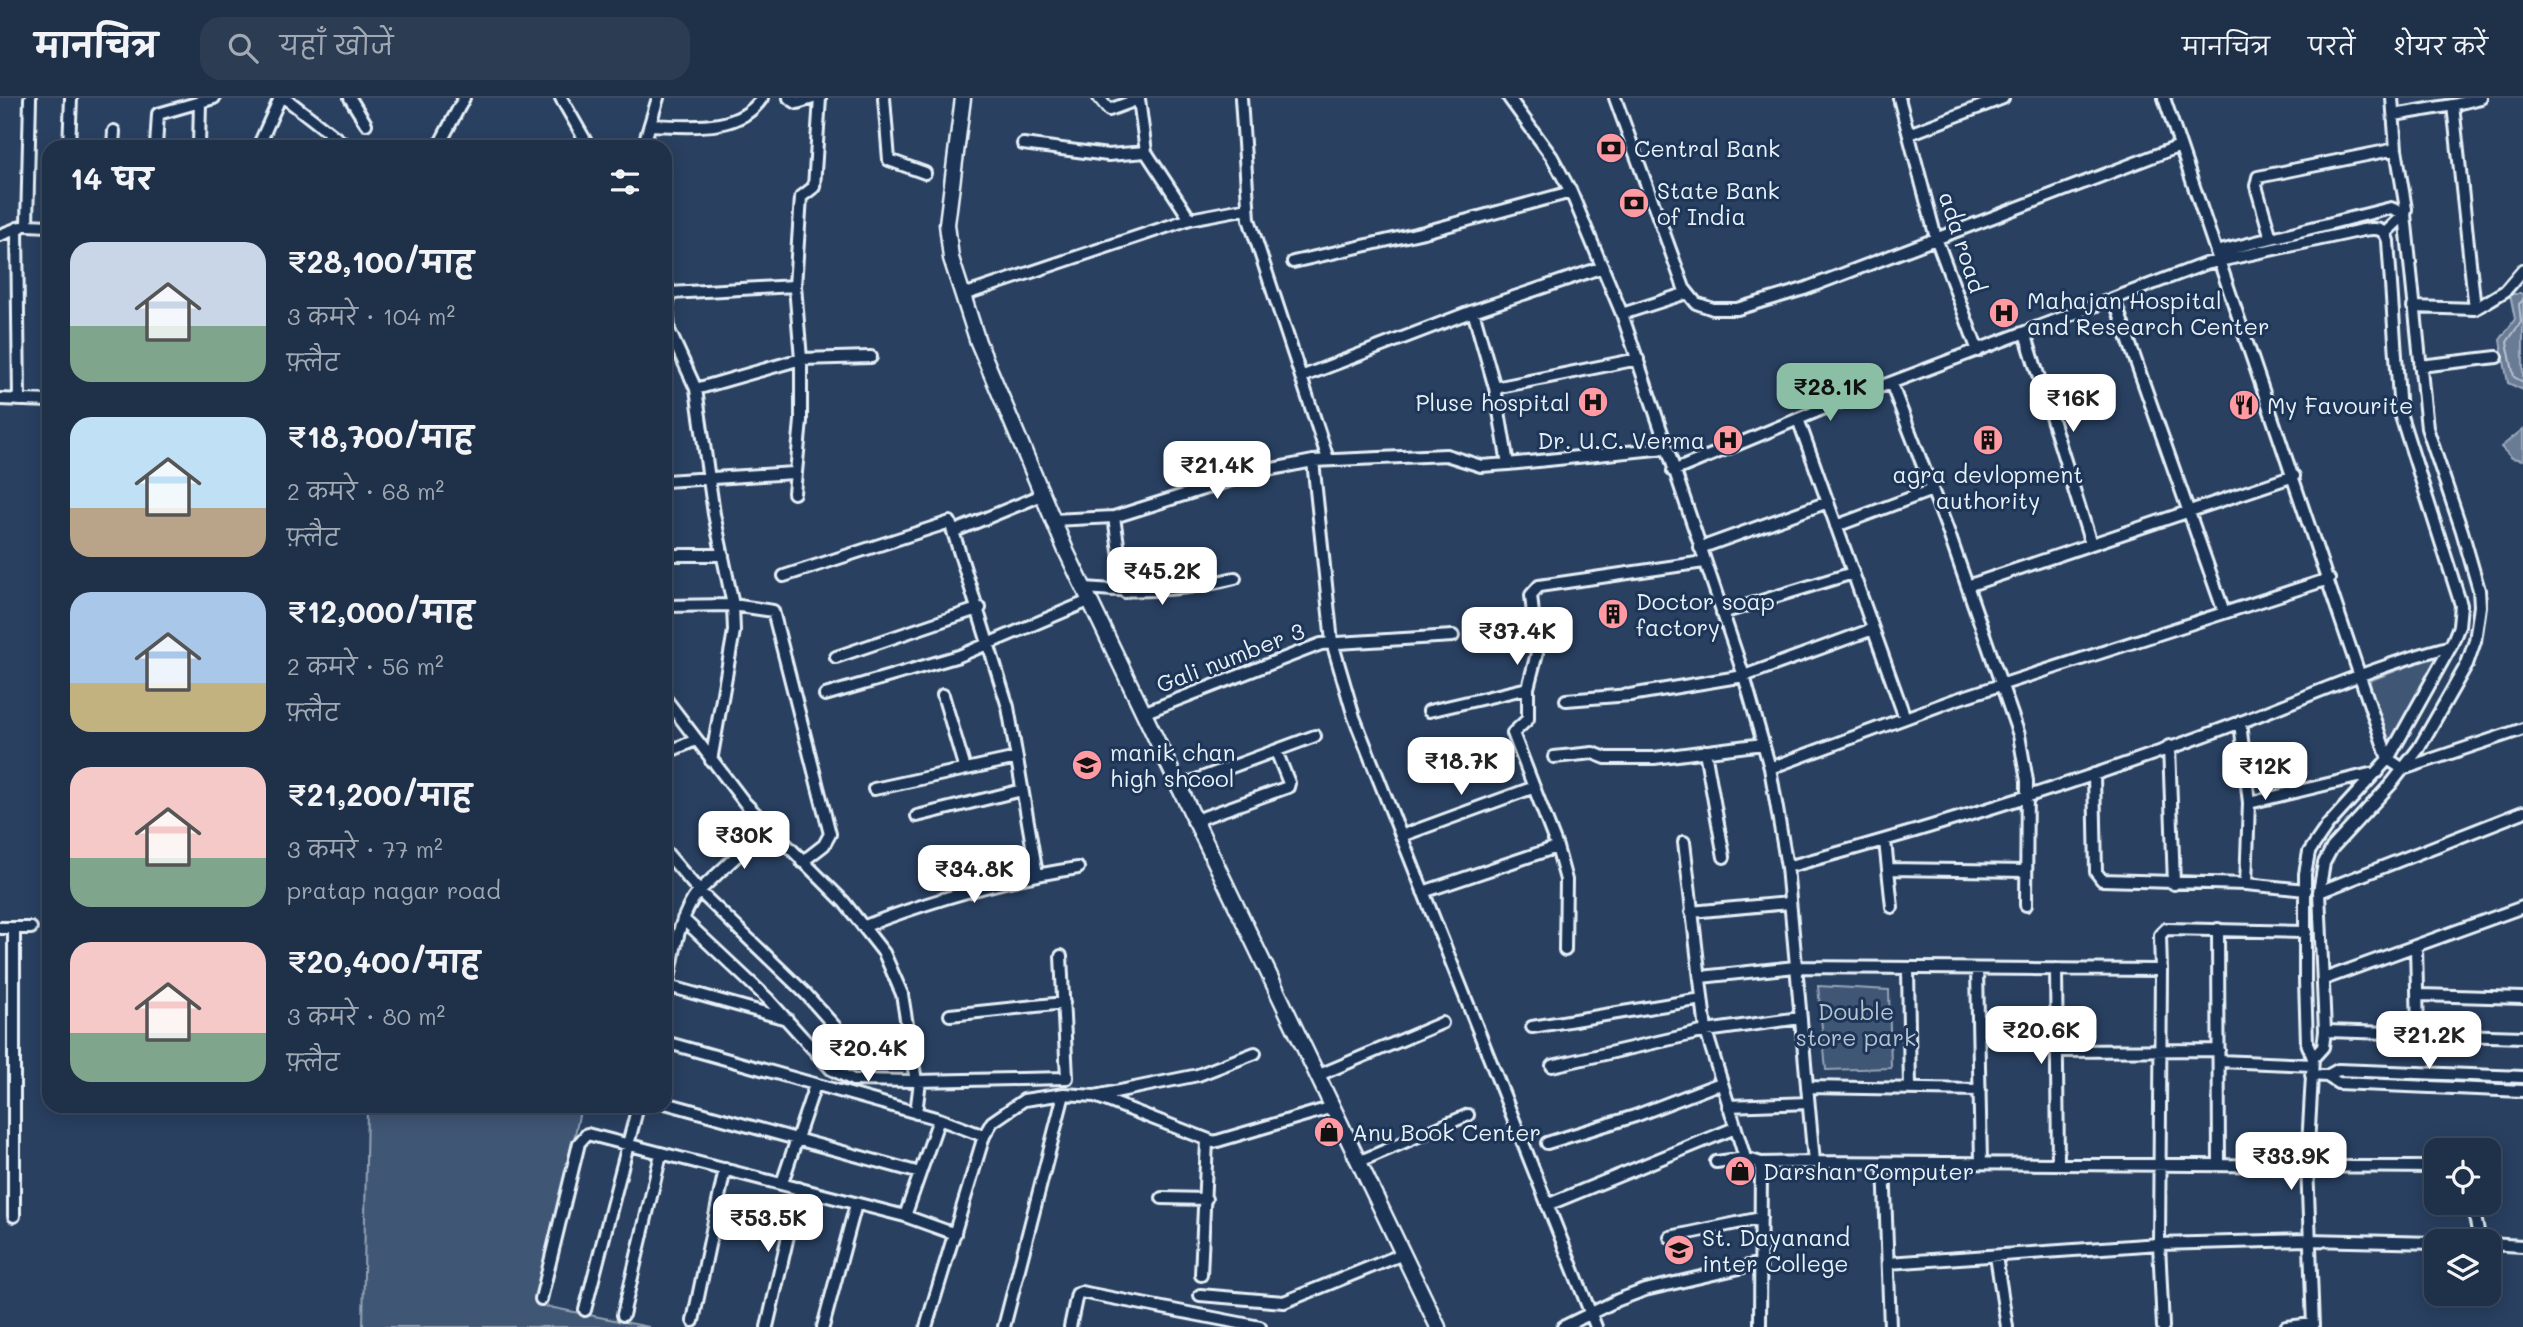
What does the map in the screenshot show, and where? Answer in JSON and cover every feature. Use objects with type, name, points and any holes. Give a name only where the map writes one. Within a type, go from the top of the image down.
[{"type":"main road","points":[[963,98],[947,224],[951,258],[978,342],[1053,520],[1177,787],[1319,1075],[1438,1327]]},
{"type":"street","points":[[19,400],[22,226],[30,98]]},
{"type":"street","points":[[69,140],[71,98]]},
{"type":"street","points":[[156,140],[158,114],[214,98]]},
{"type":"street","points":[[262,140],[283,98],[339,140]]},
{"type":"street","points":[[350,98],[366,124]]},
{"type":"street","points":[[442,140],[464,98]]},
{"type":"street","points":[[561,98],[585,140]]},
{"type":"street","points":[[645,140],[658,98]]},
{"type":"street","points":[[650,125],[701,127],[719,123],[740,117],[762,98]]},
{"type":"street","points":[[789,98],[797,103],[814,98]]},
{"type":"street","points":[[794,493],[801,421],[801,359],[795,286],[801,197],[814,187],[820,98]]},
{"type":"street","points":[[884,98],[889,160],[925,173]]},
{"type":"street","points":[[1099,98],[1109,110],[1139,98],[1146,152],[1190,219]]},
{"type":"street","points":[[1241,98],[1239,209],[1328,459]]},
{"type":"street","points":[[1509,98],[1552,157],[1571,192],[1603,267],[1638,359],[1673,471],[1744,676],[1770,768],[1787,867],[1814,1162]]},
{"type":"street","points":[[1615,98],[1687,293],[1696,303],[1713,309],[1737,309],[1804,289],[2180,146]]},
{"type":"street","name":"ada road","points":[[1899,98],[1936,238],[1978,351]]},
{"type":"street","points":[[1909,134],[2003,98]]},
{"type":"street","points":[[2164,98],[2329,579],[2357,674],[2388,759],[2403,769]]},
{"type":"street","points":[[2312,1066],[2323,1047],[2325,1031],[2319,892],[2329,853],[2403,769],[2467,664],[2475,641],[2480,606],[2479,590],[2462,531],[2427,428],[2392,98]]},
{"type":"street","points":[[2394,116],[2481,98]]},
{"type":"street","points":[[199,140],[200,101]]},
{"type":"street","points":[[2453,105],[2475,309]]},
{"type":"street","points":[[113,140],[114,131]]},
{"type":"street","points":[[1023,144],[1108,155],[1146,152]]},
{"type":"street","points":[[2271,238],[2256,186],[2258,177],[2396,149]]},
{"type":"street","points":[[1293,262],[1423,232],[1571,192]]},
{"type":"street","points":[[1673,471],[1798,419],[2271,238],[2391,208],[2405,214]]},
{"type":"street","points":[[963,295],[1190,219],[1239,209]]},
{"type":"street","points":[[2385,233],[2405,214]]},
{"type":"street","points":[[0,235],[22,226],[42,226]]},
{"type":"street","points":[[2218,257],[2375,228],[2385,233],[2388,241],[2400,413],[2459,593],[2459,626],[2451,646],[2388,759],[2313,845],[2306,868],[2307,1043],[2312,1066],[2307,1164],[2308,1240],[2313,1325],[2286,1327]]},
{"type":"street","points":[[1301,377],[1473,311],[1603,267]]},
{"type":"street","points":[[2413,307],[2475,309],[2505,291],[2523,270]]},
{"type":"street","points":[[672,293],[795,286]]},
{"type":"street","points":[[1622,314],[1687,293]]},
{"type":"street","points":[[2113,299],[2224,612]]},
{"type":"street","points":[[1473,311],[1496,388],[1508,464]]},
{"type":"street","points":[[2025,333],[2091,544]]},
{"type":"street","points":[[672,337],[696,389],[733,606],[734,631],[711,761]]},
{"type":"street","points":[[696,389],[801,359],[871,357]]},
{"type":"street","points":[[2420,366],[2497,357]]},
{"type":"street","points":[[1496,388],[1638,359]]},
{"type":"street","points":[[1891,383],[2019,735],[2027,780],[2026,905]]},
{"type":"street","points":[[0,399],[42,401]]},
{"type":"street","points":[[1798,419],[1905,718]]},
{"type":"street","points":[[1053,520],[1114,517],[1257,472],[1328,459],[1446,455],[1481,466],[1667,448]]},
{"type":"street","points":[[1313,461],[1339,641],[1354,717],[1596,1327]]},
{"type":"street","points":[[672,480],[794,473]]},
{"type":"street","points":[[1967,586],[2294,476]]},
{"type":"street","points":[[1836,526],[1932,490]]},
{"type":"street","points":[[955,531],[1042,495]]},
{"type":"street","points":[[1700,548],[1828,502]]},
{"type":"street","points":[[1114,517],[1125,592]]},
{"type":"street","points":[[785,576],[950,522],[1008,707],[1037,874]]},
{"type":"street","points":[[672,555],[723,555]]},
{"type":"street","points":[[1565,950],[1566,880],[1557,847],[1513,733],[1528,719],[1528,688],[1537,653],[1531,595],[1535,589],[1704,562]]},
{"type":"street","points":[[1722,612],[1853,573]]},
{"type":"street","points":[[825,695],[931,666],[990,645],[1088,594],[1181,590],[1236,578]]},
{"type":"street","points":[[1770,768],[1905,718],[2329,579]]},
{"type":"street","points":[[672,606],[733,606],[773,611],[830,834],[824,845],[802,862]]},
{"type":"street","points":[[836,657],[979,608]]},
{"type":"street","points":[[1566,700],[1630,695],[1744,676],[1873,629]]},
{"type":"street","name":"Gali number 3","points":[[1143,713],[1339,641],[1453,636]]},
{"type":"street","points":[[1787,867],[1885,841],[2026,797],[2240,722],[2357,674],[2451,646]]},
{"type":"street","points":[[1429,711],[1528,688]]},
{"type":"street","points":[[943,695],[965,769]]},
{"type":"street","points":[[672,707],[711,761],[767,828],[865,926],[884,953],[902,994],[918,1081],[916,1113]]},
{"type":"street","points":[[2240,722],[2249,803],[2246,884]]},
{"type":"street","points":[[2403,769],[2523,729]]},
{"type":"street","points":[[1177,787],[1315,736]]},
{"type":"street","points":[[672,750],[696,740]]},
{"type":"street","points":[[1554,757],[1593,753],[1606,758],[1654,758],[1763,744]]},
{"type":"street","points":[[2169,746],[2174,884]]},
{"type":"street","points":[[1194,821],[1288,787],[1290,783],[1276,751]]},
{"type":"street","points":[[1705,751],[1724,857]]},
{"type":"street","points":[[874,789],[1017,758]]},
{"type":"street","points":[[2249,803],[2378,772]]},
{"type":"street","points":[[2094,774],[2098,877],[2102,880],[2246,884],[2306,890]]},
{"type":"street","points":[[1401,836],[1532,788]]},
{"type":"street","points":[[917,816],[1022,790]]},
{"type":"street","points":[[2319,892],[2523,811]]},
{"type":"street","points":[[672,968],[689,904],[699,891],[767,828]]},
{"type":"street","points":[[1885,841],[1892,907]]},
{"type":"street","points":[[1684,842],[1706,1031],[1745,1158]]},
{"type":"street","points":[[1423,892],[1557,847]]},
{"type":"street","points":[[672,859],[699,891],[806,994],[846,1039]]},
{"type":"street","points":[[865,926],[936,898],[1037,874],[1078,868]]},
{"type":"street","points":[[1888,869],[2026,871]]},
{"type":"street","points":[[1691,912],[1789,903]]},
{"type":"street","points":[[2324,979],[2523,907]]},
{"type":"street","points":[[683,919],[787,1019],[831,1069],[842,1077],[871,1082],[1063,1080],[1069,1074],[1061,956]]},
{"type":"street","points":[[0,928],[31,928]]},
{"type":"street","points":[[14,928],[14,1216]]},
{"type":"street","points":[[2218,929],[2219,1165]]},
{"type":"street","points":[[2163,1327],[2158,1164],[2160,935],[2163,930],[2306,932]]},
{"type":"street","points":[[2416,946],[2420,995],[2418,1032]]},
{"type":"street","points":[[1701,977],[1795,967],[2161,970]]},
{"type":"street","points":[[1908,969],[1910,1089]]},
{"type":"street","points":[[2056,969],[2058,1163]]},
{"type":"street","points":[[1977,970],[1981,1162]]},
{"type":"street","points":[[672,987],[787,1019]]},
{"type":"street","points":[[2420,995],[2523,998]]},
{"type":"street","points":[[1532,1027],[1702,999]]},
{"type":"street","points":[[950,1015],[1064,1003]]},
{"type":"street","points":[[1552,1066],[1706,1031],[1800,1018]]},
{"type":"street","points":[[1319,1075],[1443,1023]]},
{"type":"street","points":[[2325,1031],[2523,1037]]},
{"type":"street","points":[[672,1044],[939,1119],[984,1136]]},
{"type":"street","points":[[2057,1051],[2160,1051],[2219,1056],[2312,1066],[2338,1083],[2523,1091]]},
{"type":"street","points":[[926,1327],[984,1136],[992,1122],[1024,1100],[1063,1094],[1095,1096],[1198,1075],[1255,1053]]},
{"type":"street","points":[[2327,1076],[2338,1070],[2523,1077]]},
{"type":"street","points":[[1547,1143],[1635,1116],[1721,1083]]},
{"type":"street","points":[[782,1183],[815,1085]]},
{"type":"street","points":[[1807,1087],[1980,1090]]},
{"type":"street","points":[[1004,1327],[1063,1094]]},
{"type":"street","points":[[1095,1096],[1207,1141],[1220,1142],[1333,1107]]},
{"type":"street","points":[[1728,1106],[1808,1103]]},
{"type":"street","points":[[672,1105],[920,1173]]},
{"type":"street","points":[[585,1310],[636,1113]]},
{"type":"street","points":[[1358,1162],[1468,1115]]},
{"type":"street","points":[[905,1216],[939,1119]]},
{"type":"street","points":[[1547,1205],[1735,1128]]},
{"type":"street","points":[[541,1299],[582,1136],[587,1134],[905,1216],[954,1234]]},
{"type":"street","points":[[1201,1275],[1207,1141]]},
{"type":"street","points":[[624,1315],[662,1154]]},
{"type":"street","points":[[1716,1162],[1745,1158],[1761,1163],[1981,1162],[2424,1167]]},
{"type":"street","points":[[1760,1327],[1761,1163]]},
{"type":"street","points":[[1884,1163],[1890,1327]]},
{"type":"street","points":[[693,1321],[725,1169]]},
{"type":"street","points":[[767,1327],[799,1188]]},
{"type":"street","points":[[1162,1198],[1206,1199]]},
{"type":"street","points":[[823,1327],[856,1204]]},
{"type":"street","points":[[1670,1237],[1761,1219]]},
{"type":"street","points":[[1888,1263],[2159,1244],[2308,1240],[2424,1243]]},
{"type":"street","points":[[2501,1245],[2523,1246]]},
{"type":"street","points":[[1200,1295],[1284,1301],[1403,1254]]},
{"type":"street","points":[[1996,1256],[2007,1327]]},
{"type":"street","points":[[1563,1327],[1645,1290],[1761,1264]]},
{"type":"street","points":[[1070,1327],[1077,1294],[1081,1292],[1260,1327]]},
{"type":"green space","points":[[2440,654],[2389,749],[2369,681]]},
{"type":"green space","name":"Double store park","points":[[1818,986],[1889,990],[1891,1068],[1826,1070]]},
{"type":"green space","points":[[367,1113],[580,1113],[539,1305],[649,1327],[363,1327]]},
{"type":"water","points":[[2510,294],[2523,294],[2523,390],[2508,383],[2500,340],[2515,319]]},
{"type":"water","points":[[2523,429],[2523,460],[2512,458],[2501,447]]},
{"type":"place","name":"Central Bank","points":[[1611,148]]},
{"type":"place","name":"State Bank of India","points":[[1634,203]]},
{"type":"place","name":"Mahajan Hospital and Research Center","points":[[2004,313]]},
{"type":"place","name":"Pluse hospital","points":[[1593,402]]},
{"type":"place","name":"My Favourite","points":[[2244,405]]},
{"type":"place","name":"Dr. U.C. Verma","points":[[1728,440]]},
{"type":"place","name":"agra devlopment authority","points":[[1988,440]]},
{"type":"place","name":"Doctor soap factory","points":[[1613,614]]},
{"type":"place","name":"manik chan high shcool","points":[[1087,765]]},
{"type":"place","name":"Anu Book Center","points":[[1329,1132]]},
{"type":"place","name":"Darshan Computer","points":[[1740,1171]]},
{"type":"place","name":"St. Dayanand inter College","points":[[1679,1250]]}]
